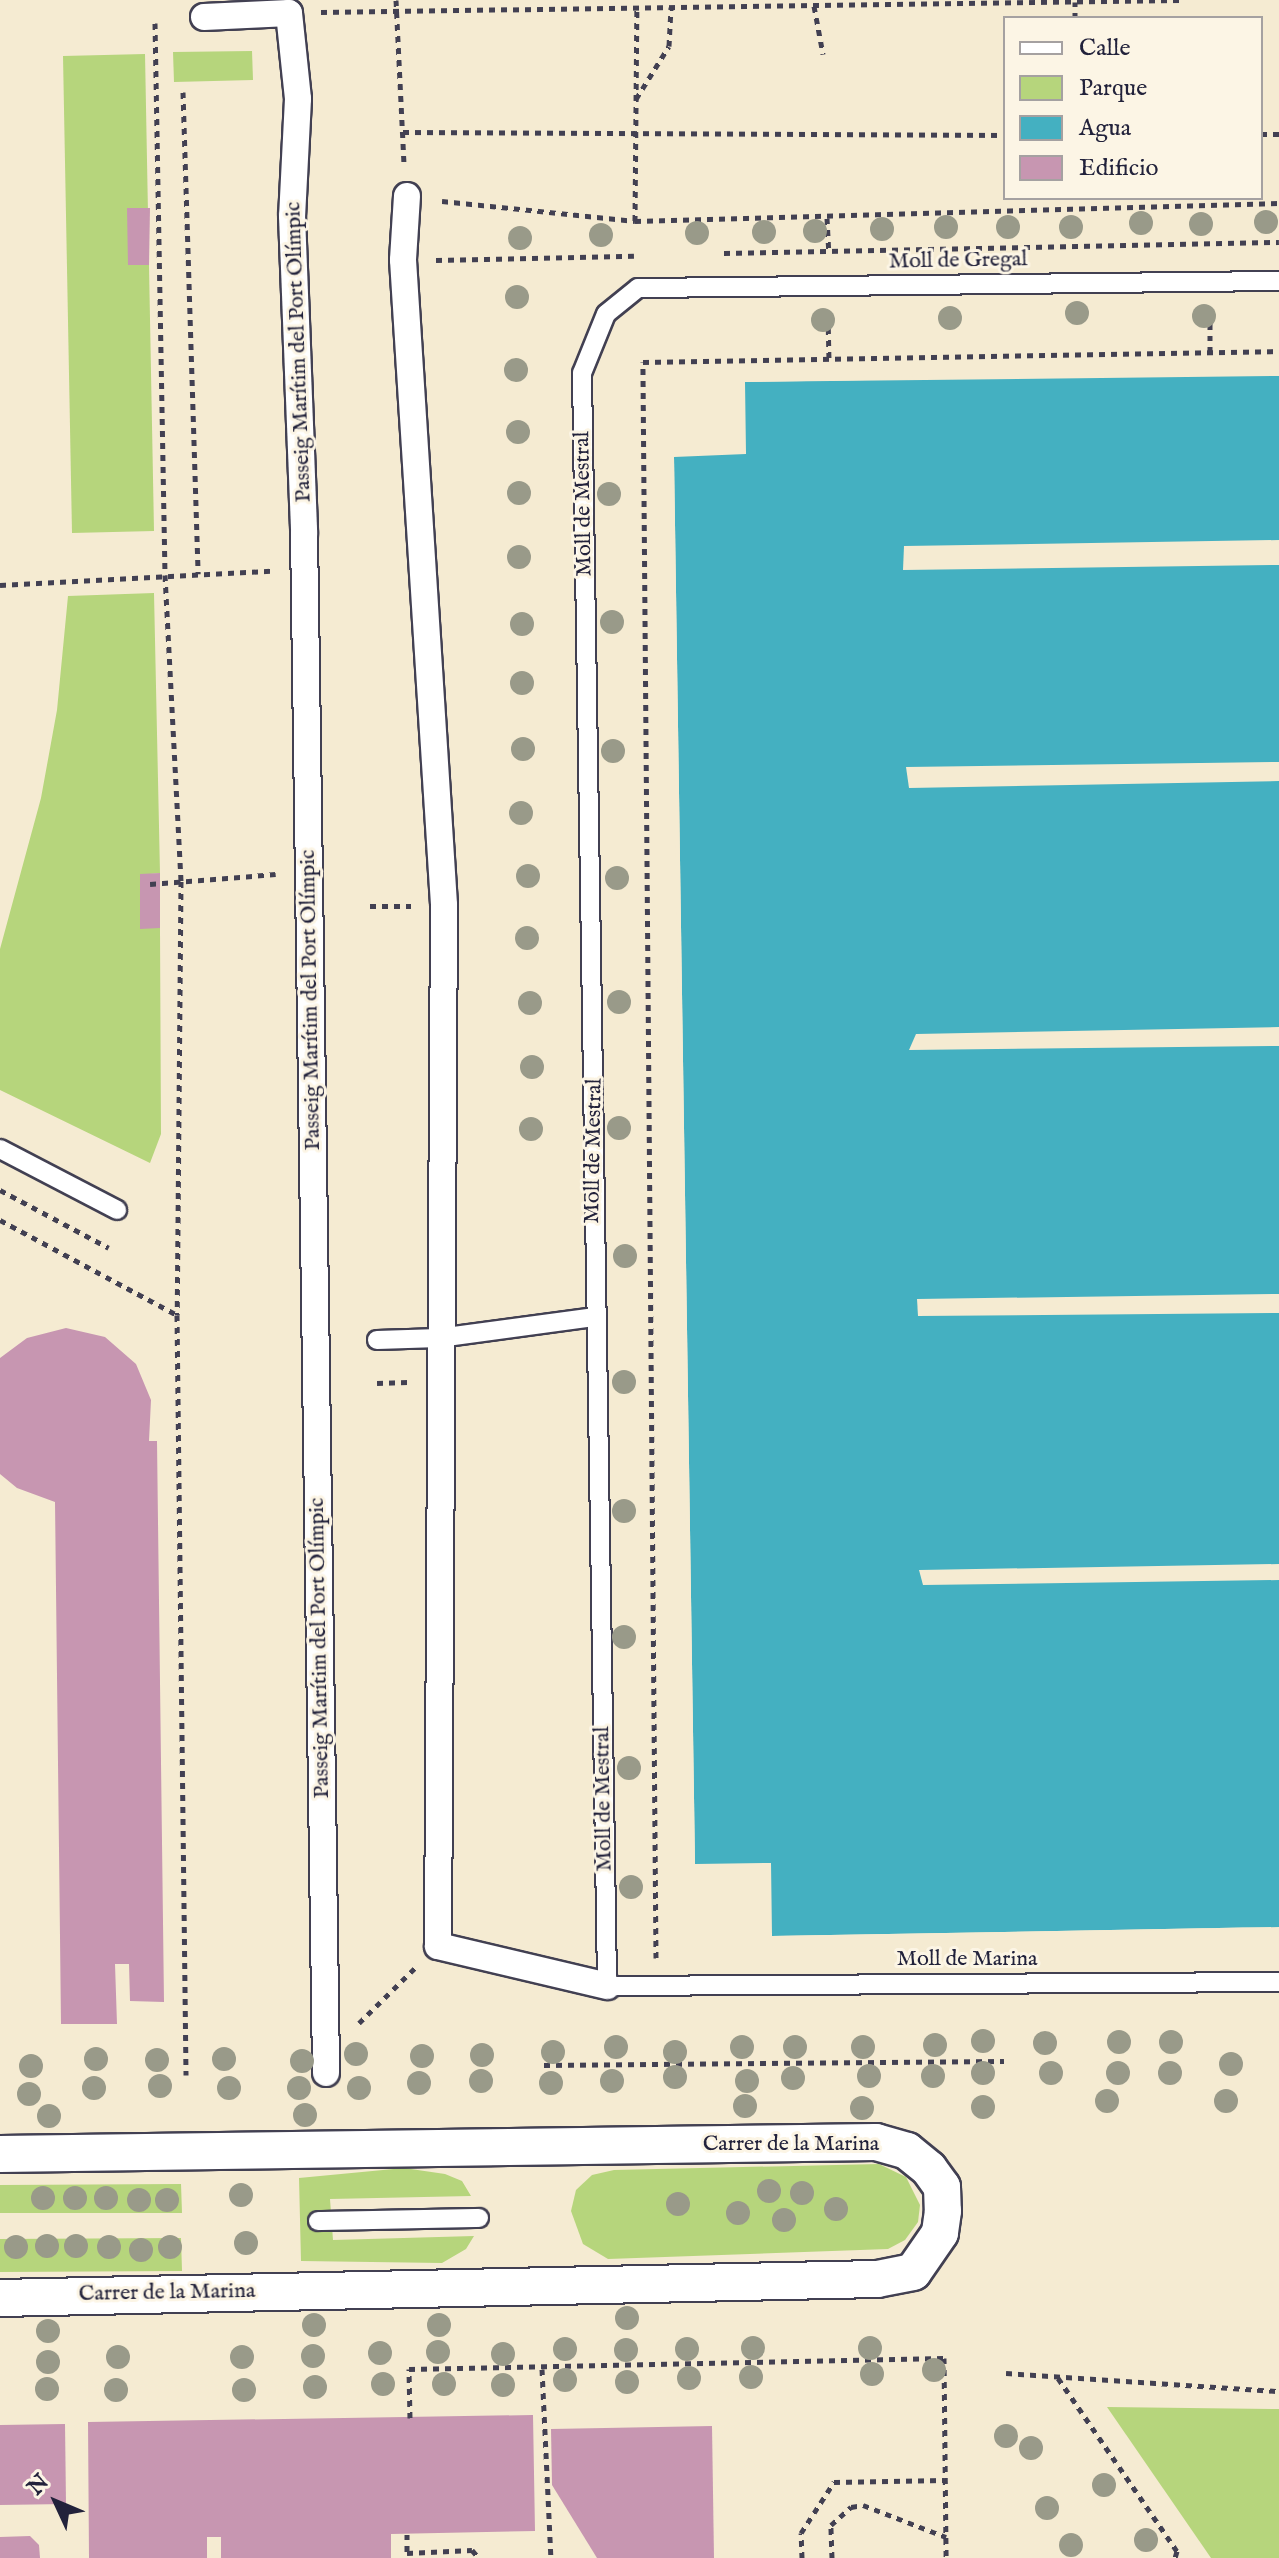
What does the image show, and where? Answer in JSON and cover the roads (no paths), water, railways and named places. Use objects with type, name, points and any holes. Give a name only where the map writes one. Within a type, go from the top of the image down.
[{"type":"street","name":"Passeig Marítim del Port Olímpic","points":[[204,17],[289,13],[298,99],[292,216],[305,569],[326,2073]]},
{"type":"street","points":[[406,200],[403,260],[444,905],[439,1338],[438,1946],[607,1986]]},
{"type":"street","name":"Carrer de la Marina","points":[[0,2154],[876,2142],[907,2151],[929,2169],[942,2187],[943,2211],[940,2233],[913,2272],[877,2279],[0,2298]]},
{"type":"lane","name":"Moll de Gregal","points":[[638,288],[1279,281]]},
{"type":"lane","name":"Moll de Mestral","points":[[607,1986],[594,1317],[595,1086],[582,373],[606,314],[638,288]]},
{"type":"lane","points":[[0,1149],[117,1210]]},
{"type":"lane","points":[[377,1340],[439,1338],[594,1317]]},
{"type":"lane","name":"Moll de Marina","points":[[607,1986],[1279,1982]]},
{"type":"lane","points":[[318,2221],[479,2218]]},
{"type":"water","points":[[1279,376],[1279,1927],[772,1936],[771,1863],[695,1864],[674,457],[746,454],[745,382]]}]
